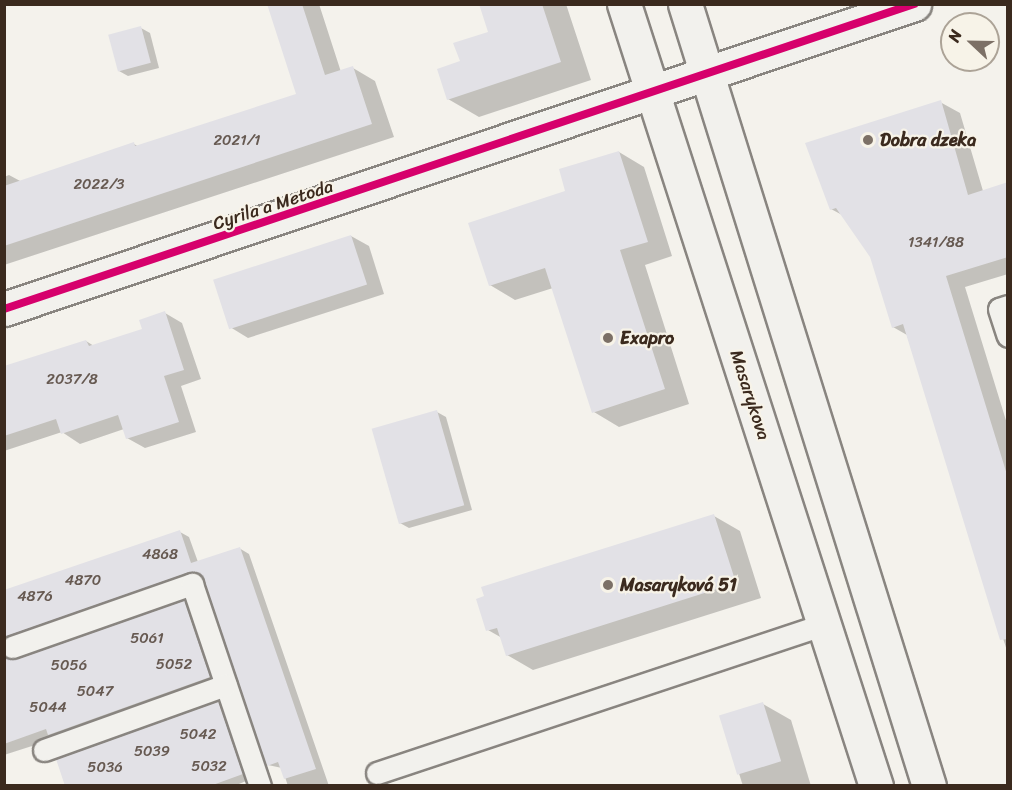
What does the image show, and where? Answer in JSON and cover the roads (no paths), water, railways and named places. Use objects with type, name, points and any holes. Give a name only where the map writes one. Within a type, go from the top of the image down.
[{"type":"main road","name":"Masarykova","points":[[624,4],[876,786]]},
{"type":"main road","points":[[685,4],[929,786]]},
{"type":"main road","name":"Cyrila a Metoda","points":[[4,309],[653,95],[914,4]]},
{"type":"lane","points":[[1008,306],[999,309],[1008,336]]},
{"type":"lane","points":[[12,647],[192,584],[260,786]]},
{"type":"lane","points":[[376,773],[824,624]]},
{"type":"lane","points":[[44,750],[226,684]]},
{"type":"place","name":"Dobra dzeka","points":[[868,140]]},
{"type":"place","name":"Exapro","points":[[608,338]]},
{"type":"place","name":"Masaryková 51","points":[[608,585]]}]
